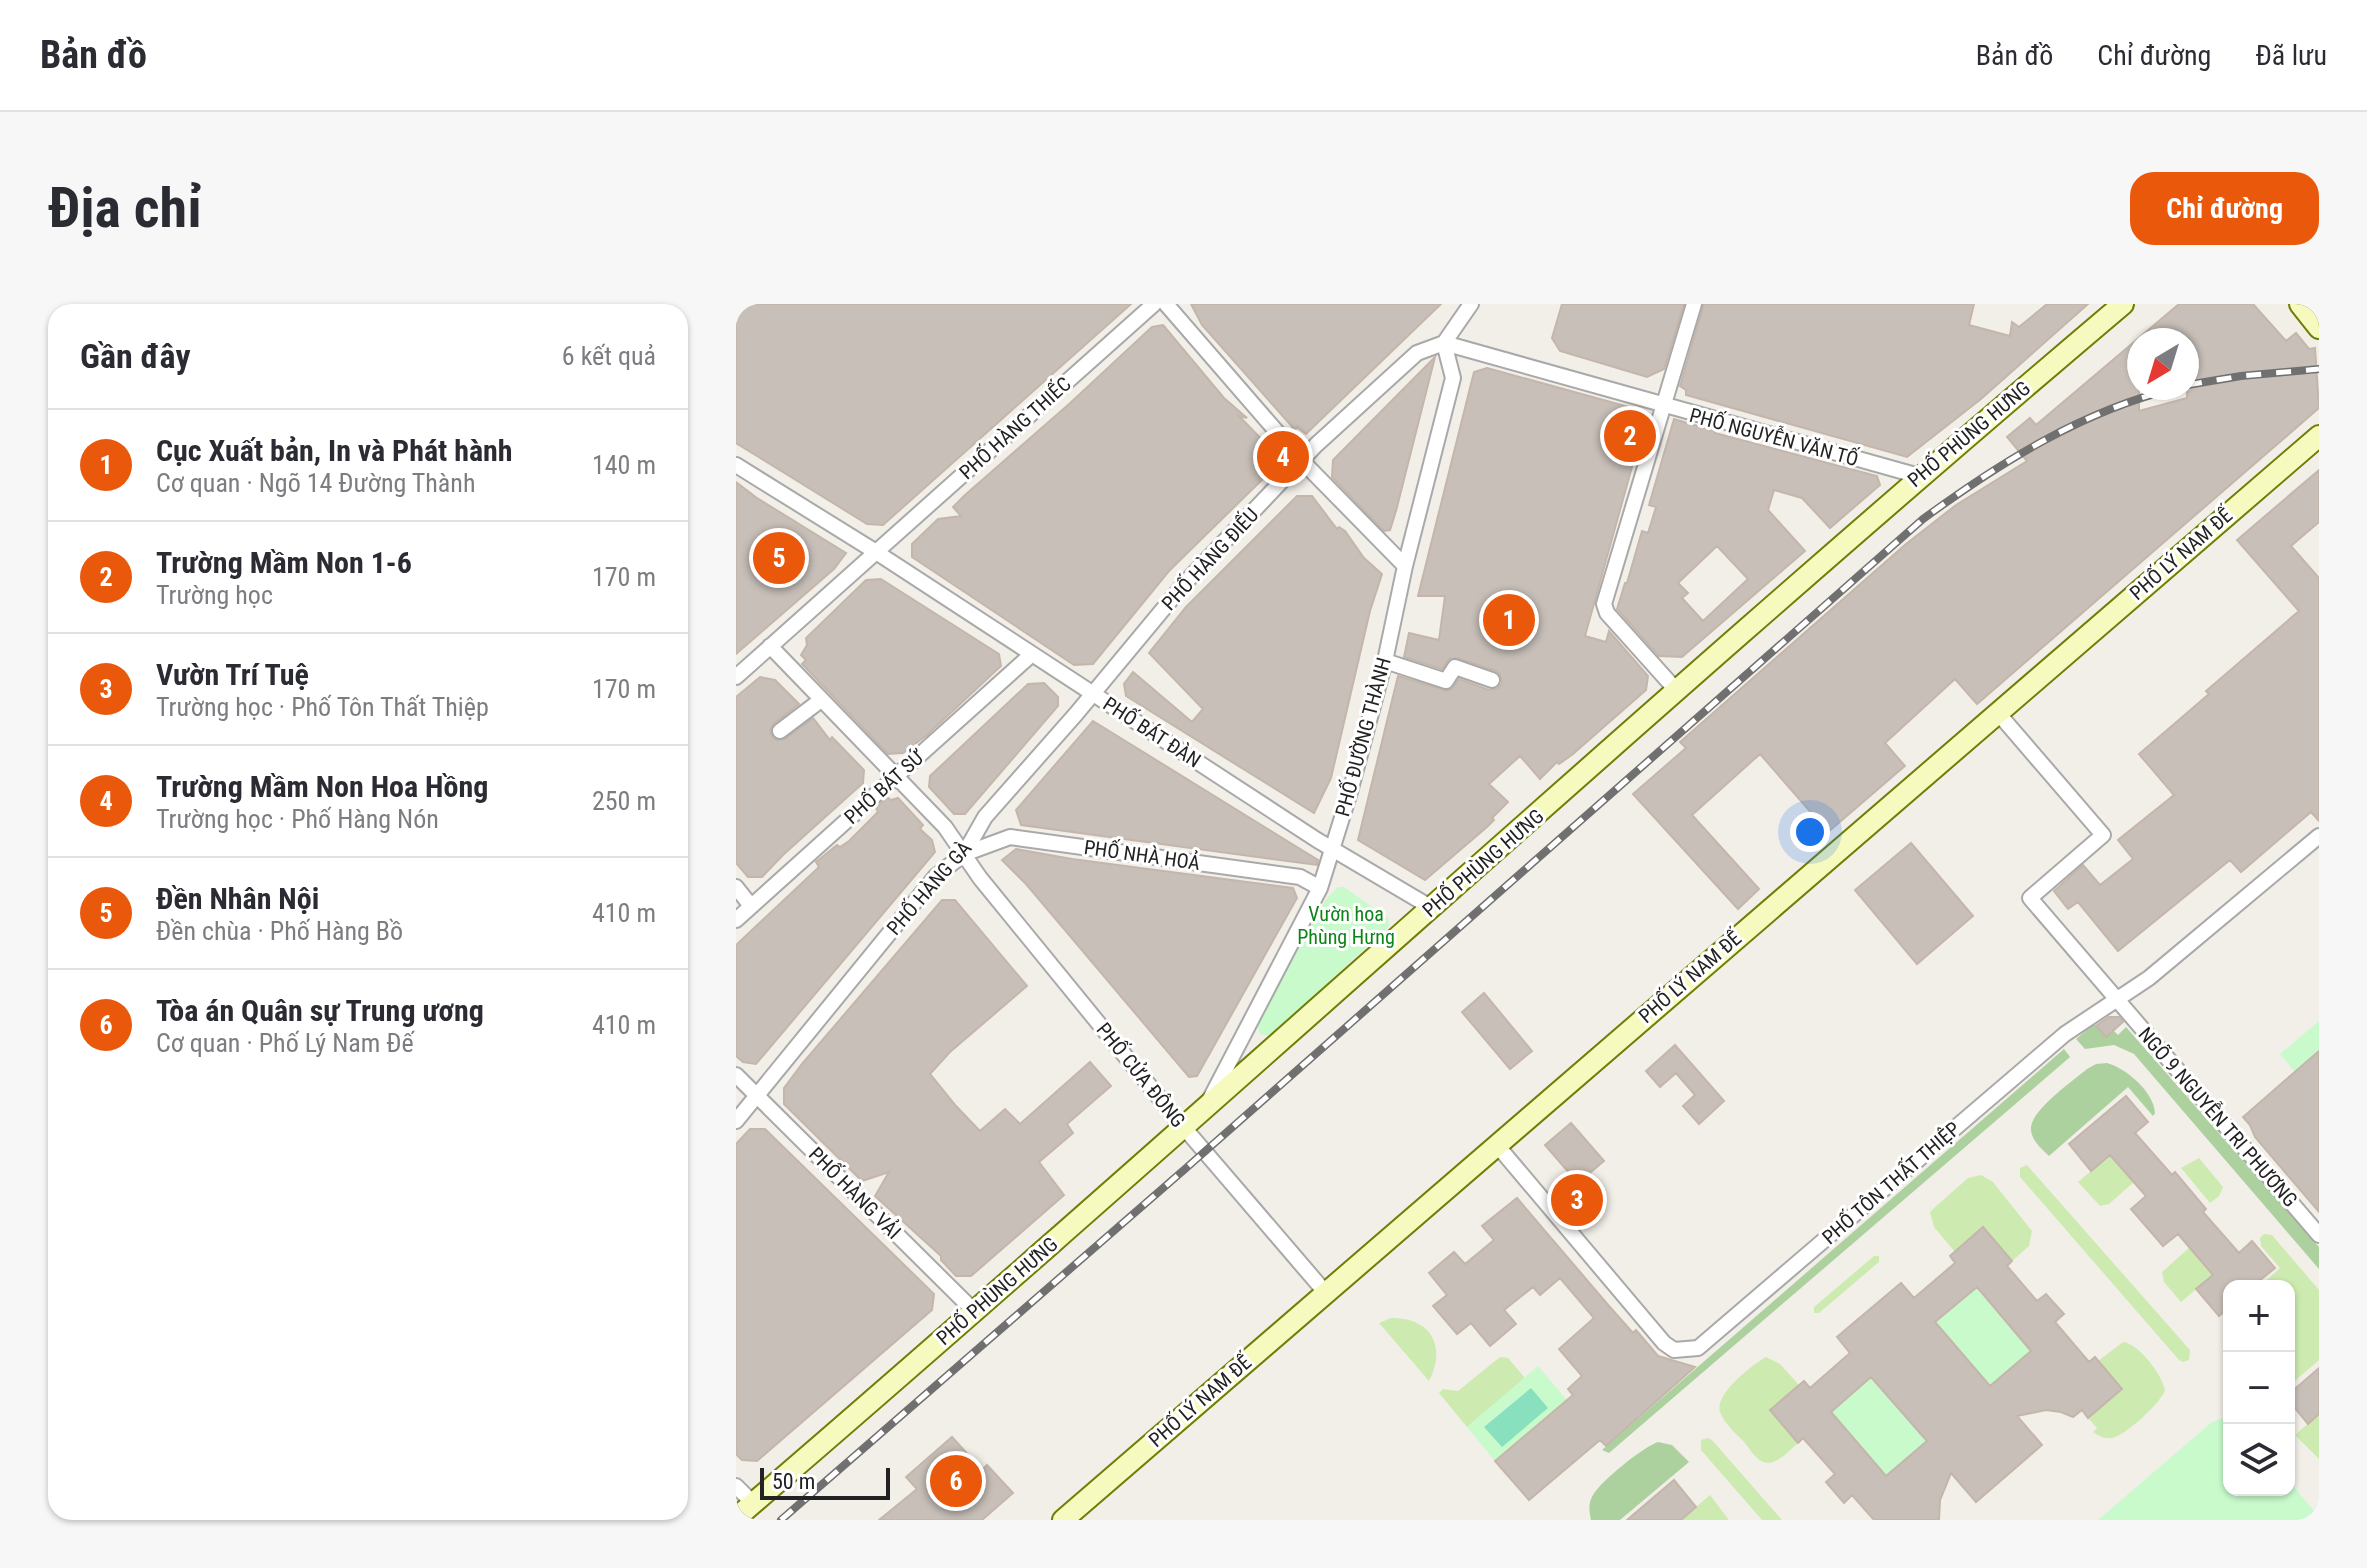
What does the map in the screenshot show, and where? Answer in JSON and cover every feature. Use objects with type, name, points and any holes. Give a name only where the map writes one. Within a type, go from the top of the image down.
[{"type":"street","name":"PHỐ HÀNG THIẾC","points":[[736,677],[1154,304]]},
{"type":"street","points":[[1166,304],[1302,461],[1405,566]]},
{"type":"street","points":[[1444,343],[1471,304]]},
{"type":"street","points":[[1677,691],[1604,609],[1694,304]]},
{"type":"street","name":"PHỐ PHÙNG HƯNG","points":[[736,1518],[1184,1128],[1919,476],[2123,304]]},
{"type":"street","points":[[2300,304],[2319,328]]},
{"type":"street","name":"PHỐ HÀNG ĐIẾU","points":[[1093,694],[1104,676],[1184,584],[1302,461],[1417,353],[1444,343]]},
{"type":"street","name":"PHỐ NGUYỄN VĂN TỐ","points":[[1444,343],[1919,476]]},
{"type":"street","name":"PHỐ ĐƯỜNG THÀNH","points":[[1204,1110],[1320,888],[1333,847],[1385,661],[1405,566],[1453,378],[1444,343]]},
{"type":"street","name":"PHỐ LÝ NAM ĐẾ","points":[[1063,1520],[2319,436]]},
{"type":"street","name":"PHỐ BÁT ĐÀN","points":[[736,465],[876,552],[1317,840],[1432,908]]},
{"type":"street","name":"PHỐ CỬA ĐÔNG","points":[[770,646],[945,827],[980,878],[1184,1128],[1325,1292]]},
{"type":"street","name":"PHỐ BÁT SỨ","points":[[736,920],[1032,654]]},
{"type":"street","points":[[1385,661],[1446,681],[1455,667],[1492,680]]},
{"type":"street","name":"PHỐ HÀNG GÀ","points":[[736,1121],[936,876],[964,854],[985,817],[1093,694]]},
{"type":"street","points":[[780,731],[821,700]]},
{"type":"street","name":"NGÕ 9 NGUYỄN TRI PHƯƠNG","points":[[1998,713],[2103,835],[2030,898],[2319,1235]]},
{"type":"street","name":"PHỐ TÔN THẤT THIỆP","points":[[1496,1144],[1664,1343],[1674,1350],[1698,1348],[2065,1034],[2149,978],[2319,836]]},
{"type":"street","name":"PHỐ NHÀ HOẢ","points":[[964,854],[1010,837],[1300,877],[1320,888]]},
{"type":"street","points":[[736,887],[751,906]]},
{"type":"street","name":"PHỐ HÀNG VẢI","points":[[736,1075],[974,1311]]},
{"type":"street","points":[[736,1486],[753,1503]]},
{"type":"green space","name":"Vườn hoa Phùng Hưng","points":[[1338,887],[1344,887],[1388,918],[1389,926],[1271,1036],[1260,1034],[1257,1024],[1326,899]]},
{"type":"green space","points":[[2319,1021],[2319,1051],[2295,1072],[2280,1054]]},
{"type":"green space","points":[[2094,1024],[2106,1037],[2114,1031],[2118,1035],[2126,1027],[2319,1247],[2319,1269],[2134,1054],[2114,1045],[2085,1049],[2076,1039]]},
{"type":"green space","points":[[2064,1049],[2070,1057],[1609,1453],[1602,1450]]},
{"type":"green space","points":[[2107,1063],[2138,1082],[2150,1097],[2155,1113],[2153,1116],[2128,1087],[2049,1156],[2032,1134],[2032,1122],[2053,1097],[2087,1069]]},
{"type":"green space","points":[[2110,1155],[2134,1182],[2109,1204],[2100,1206],[2078,1182]]},
{"type":"green space","points":[[2199,1158],[2223,1187],[2219,1196],[2210,1203],[2181,1168]]},
{"type":"green space","points":[[2027,1165],[2190,1350],[2189,1360],[2179,1360],[2020,1177],[2020,1168]]},
{"type":"green space","points":[[1981,1175],[1993,1182],[2032,1231],[2029,1246],[2012,1261],[1983,1228],[1955,1252],[1934,1227],[1930,1212],[1968,1178]]},
{"type":"green space","points":[[2264,1234],[2272,1235],[2319,1290],[2319,1360],[2295,1381],[2295,1280],[2267,1280],[2280,1268],[2261,1246],[2260,1238]]},
{"type":"green space","points":[[2190,1247],[2213,1275],[2181,1302],[2164,1282],[2162,1272]]},
{"type":"green space","points":[[1874,1256],[1879,1256],[1879,1262],[1819,1313],[1814,1313],[1814,1307]]},
{"type":"green space","points":[[1977,1287],[2031,1351],[1990,1386],[1935,1322]]},
{"type":"green space","points":[[1391,1318],[1416,1323],[1432,1336],[1436,1357],[1429,1381],[1379,1323]]},
{"type":"green space","points":[[2123,1342],[2148,1360],[2165,1390],[2157,1403],[2133,1425],[2118,1436],[2104,1438],[2093,1432],[2097,1428],[2088,1418],[2098,1361]]},
{"type":"green space","points":[[1500,1357],[1508,1358],[1525,1378],[1467,1427],[1439,1393],[1443,1389],[1458,1391]]},
{"type":"green space","points":[[1766,1357],[1780,1364],[1799,1385],[1770,1410],[1798,1443],[1780,1459],[1767,1463],[1757,1458],[1720,1412],[1728,1389]]},
{"type":"green space","points":[[1538,1366],[1567,1400],[1495,1461],[1467,1427]]},
{"type":"green space","points":[[1871,1377],[1927,1441],[1886,1476],[1831,1412]]},
{"type":"green space","points":[[1531,1388],[1548,1408],[1502,1447],[1484,1427]]},
{"type":"green space","points":[[2319,1414],[2319,1459],[2295,1435]]},
{"type":"green space","points":[[2223,1418],[2223,1496],[2295,1496],[2295,1488],[2319,1520],[2098,1520],[2212,1422]]},
{"type":"green space","points":[[1708,1438],[1782,1520],[1762,1520],[1701,1450],[1701,1440]]},
{"type":"green space","points":[[1658,1442],[1672,1445],[1689,1462],[1620,1520],[1591,1520],[1591,1498],[1597,1489],[1633,1457]]},
{"type":"green space","points":[[1710,1495],[1729,1520],[1681,1520]]},
{"type":"building","points":[[736,304],[1131,304],[883,525],[867,524],[736,443]]},
{"type":"building","points":[[1191,304],[1441,304],[1306,434],[1297,427],[1295,430],[1202,325]]},
{"type":"building","points":[[1562,304],[1684,304],[1664,369],[1647,377],[1560,351],[1552,338]]},
{"type":"building","points":[[1704,304],[1974,304],[1969,325],[2010,336],[2012,322],[2019,327],[2047,304],[2088,304],[1981,399],[1907,457],[1686,395],[1686,390],[1680,386]]},
{"type":"building","points":[[2179,304],[2253,304],[2286,341],[2296,333],[2309,349],[2315,348],[2319,408],[1977,704],[1955,679],[1885,743],[1905,766],[1828,832],[1760,754],[1692,815],[1759,889],[1738,909],[1633,794],[1686,748],[1680,742],[1906,544],[1956,505],[2027,461],[2007,437],[2030,418],[2036,425],[2127,348],[2127,400],[2139,400],[2139,411],[2180,400],[2199,400],[2199,328],[2151,328]]},
{"type":"building","points":[[1163,325],[1224,398],[1247,418],[1239,416],[1275,453],[1273,469],[1169,571],[1093,664],[1074,665],[912,557],[912,544],[938,519],[961,516],[953,507],[965,495],[1152,327]]},
{"type":"building","points":[[1435,357],[1396,511],[1390,530],[1384,531],[1332,477],[1333,460]]},
{"type":"building","points":[[1487,368],[1640,410],[1645,420],[1585,636],[1606,642],[1609,631],[1648,676],[1646,690],[1540,779],[1520,756],[1489,784],[1508,802],[1487,827],[1425,880],[1358,840],[1398,676],[1447,691],[1459,679],[1489,690],[1498,688],[1502,683],[1496,671],[1458,658],[1449,659],[1442,669],[1404,657],[1409,633],[1439,640],[1445,596],[1418,596],[1474,372]]},
{"type":"building","points":[[1674,419],[1877,476],[1880,485],[1830,528],[1802,498],[1774,490],[1768,510],[1805,551],[1682,657],[1659,656],[1617,609],[1642,531],[1648,533],[1656,507],[1649,505]],"holes":[[[1717,546],[1748,579],[1703,621],[1682,598],[1688,593],[1678,583]]]},
{"type":"building","points":[[2319,470],[2319,522],[2291,546],[2319,578],[2319,821],[2311,812],[2241,872],[2230,860],[2118,951],[2078,902],[2068,909],[2054,891],[2083,865],[2100,885],[2133,859],[2118,840],[2174,795],[2139,754],[2299,611],[2237,540]]},
{"type":"building","points":[[736,482],[846,553],[834,569],[736,654]]},
{"type":"building","points":[[1297,496],[1312,496],[1337,529],[1339,527],[1345,531],[1364,558],[1382,574],[1370,611],[1331,778],[1314,813],[1126,696],[1124,684],[1133,672],[1192,722],[1203,709],[1149,653],[1186,607]]},
{"type":"building","points":[[881,579],[999,654],[1001,666],[927,735],[903,753],[888,754],[802,664],[806,660],[801,655],[807,645],[806,638],[866,580]]},
{"type":"building","points":[[760,677],[775,680],[799,704],[773,724],[770,731],[773,738],[785,739],[813,718],[830,740],[832,737],[864,770],[863,783],[762,877],[748,877],[736,863],[736,697]]},
{"type":"building","points":[[1044,683],[1058,697],[1058,706],[965,814],[954,814],[929,787],[930,776],[1028,684]]},
{"type":"building","points":[[1093,721],[1318,860],[1317,865],[1021,825],[1016,810]]},
{"type":"building","points":[[887,797],[891,800],[898,798],[923,825],[920,829],[932,840],[935,852],[756,1064],[743,1062],[736,1056],[736,945],[819,867],[816,862],[837,845],[840,847],[849,841],[878,812],[876,808]]},
{"type":"building","points":[[1911,843],[1973,916],[1917,964],[1855,890]]},
{"type":"building","points":[[1016,849],[1293,888],[1297,898],[1197,1076],[1189,1077],[1026,884],[1002,860]]},
{"type":"building","points":[[942,900],[955,900],[1027,986],[950,1052],[930,1074],[955,1105],[980,1131],[1005,1109],[1020,1124],[1090,1062],[1111,1086],[1067,1124],[1073,1133],[1039,1162],[1064,1195],[971,1276],[956,1276],[941,1256],[875,1196],[889,1172],[862,1181],[784,1104],[784,1088],[802,1064]]},
{"type":"building","points":[[1484,993],[1532,1051],[1510,1069],[1462,1012]]},
{"type":"building","points":[[2109,1017],[2119,1017],[2123,1022],[2106,1037],[2096,1026]]},
{"type":"building","points":[[1675,1045],[1724,1101],[1699,1124],[1683,1106],[1695,1095],[1676,1073],[1660,1087],[1646,1071]]},
{"type":"building","points":[[2319,1051],[2319,1212],[2255,1137],[2243,1117]]},
{"type":"building","points":[[2126,1096],[2148,1122],[2135,1133],[2172,1175],[2175,1172],[2206,1209],[2203,1212],[2239,1253],[2252,1241],[2275,1268],[2260,1280],[2223,1280],[2223,1312],[2219,1316],[2196,1289],[2213,1275],[2178,1234],[2163,1246],[2131,1209],[2146,1196],[2110,1155],[2091,1171],[2069,1144]]},
{"type":"building","points":[[1571,1123],[1604,1161],[1578,1183],[1545,1145]]},
{"type":"building","points":[[750,1129],[765,1129],[934,1294],[932,1310],[757,1461],[742,1460],[736,1454],[736,1144]]},
{"type":"building","points":[[1517,1198],[1633,1333],[1636,1330],[1658,1356],[1695,1367],[1606,1446],[1600,1440],[1529,1500],[1495,1461],[1573,1395],[1568,1389],[1582,1376],[1559,1349],[1594,1318],[1560,1278],[1540,1295],[1533,1287],[1504,1310],[1516,1324],[1490,1346],[1471,1323],[1457,1334],[1433,1306],[1447,1295],[1429,1273],[1454,1252],[1465,1264],[1494,1240],[1482,1226]]},
{"type":"building","points":[[1983,1227],[2012,1261],[2007,1266],[2037,1301],[2046,1294],[2064,1314],[2055,1322],[2089,1362],[2095,1357],[2122,1389],[2088,1418],[2082,1410],[2073,1417],[2046,1410],[2017,1416],[2042,1445],[1976,1502],[1951,1473],[1940,1500],[1939,1520],[1874,1520],[1852,1495],[1844,1503],[1826,1482],[1835,1474],[1803,1438],[1798,1443],[1770,1410],[1804,1381],[1810,1388],[1850,1353],[1837,1337],[1901,1283],[1914,1298],[1955,1263],[1950,1256]],"holes":[[[1977,1287],[2031,1351],[1990,1386],[1935,1322]],[[1871,1377],[1927,1441],[1886,1476],[1831,1412]]]},
{"type":"building","points":[[2319,1368],[2319,1414],[2308,1424],[2295,1408],[2295,1389]]},
{"type":"building","points":[[952,1437],[982,1470],[987,1465],[1013,1493],[982,1520],[879,1520],[917,1489],[906,1477]]},
{"type":"building","points":[[1674,1480],[1696,1507],[1681,1520],[1627,1520]]},
{"type":"railway","points":[[2199,383],[2319,369]]},
{"type":"railway","points":[[781,1520],[1923,519],[1982,478],[2044,441],[2136,400]]},
{"type":"place","name":"Trường Mầm Non 1-6","points":[[1630,436]]},
{"type":"place","name":"Trường Mầm Non Hoa Hồng","points":[[1283,457]]},
{"type":"place","name":"Đền Nhân Nội","points":[[779,558]]},
{"type":"place","name":"Cục Xuất bản, In và Phát hành","points":[[1509,620]]},
{"type":"place","name":"Vườn Trí Tuệ","points":[[1577,1200]]},
{"type":"place","name":"Tòa án Quân sự Trung ương","points":[[956,1481]]}]
